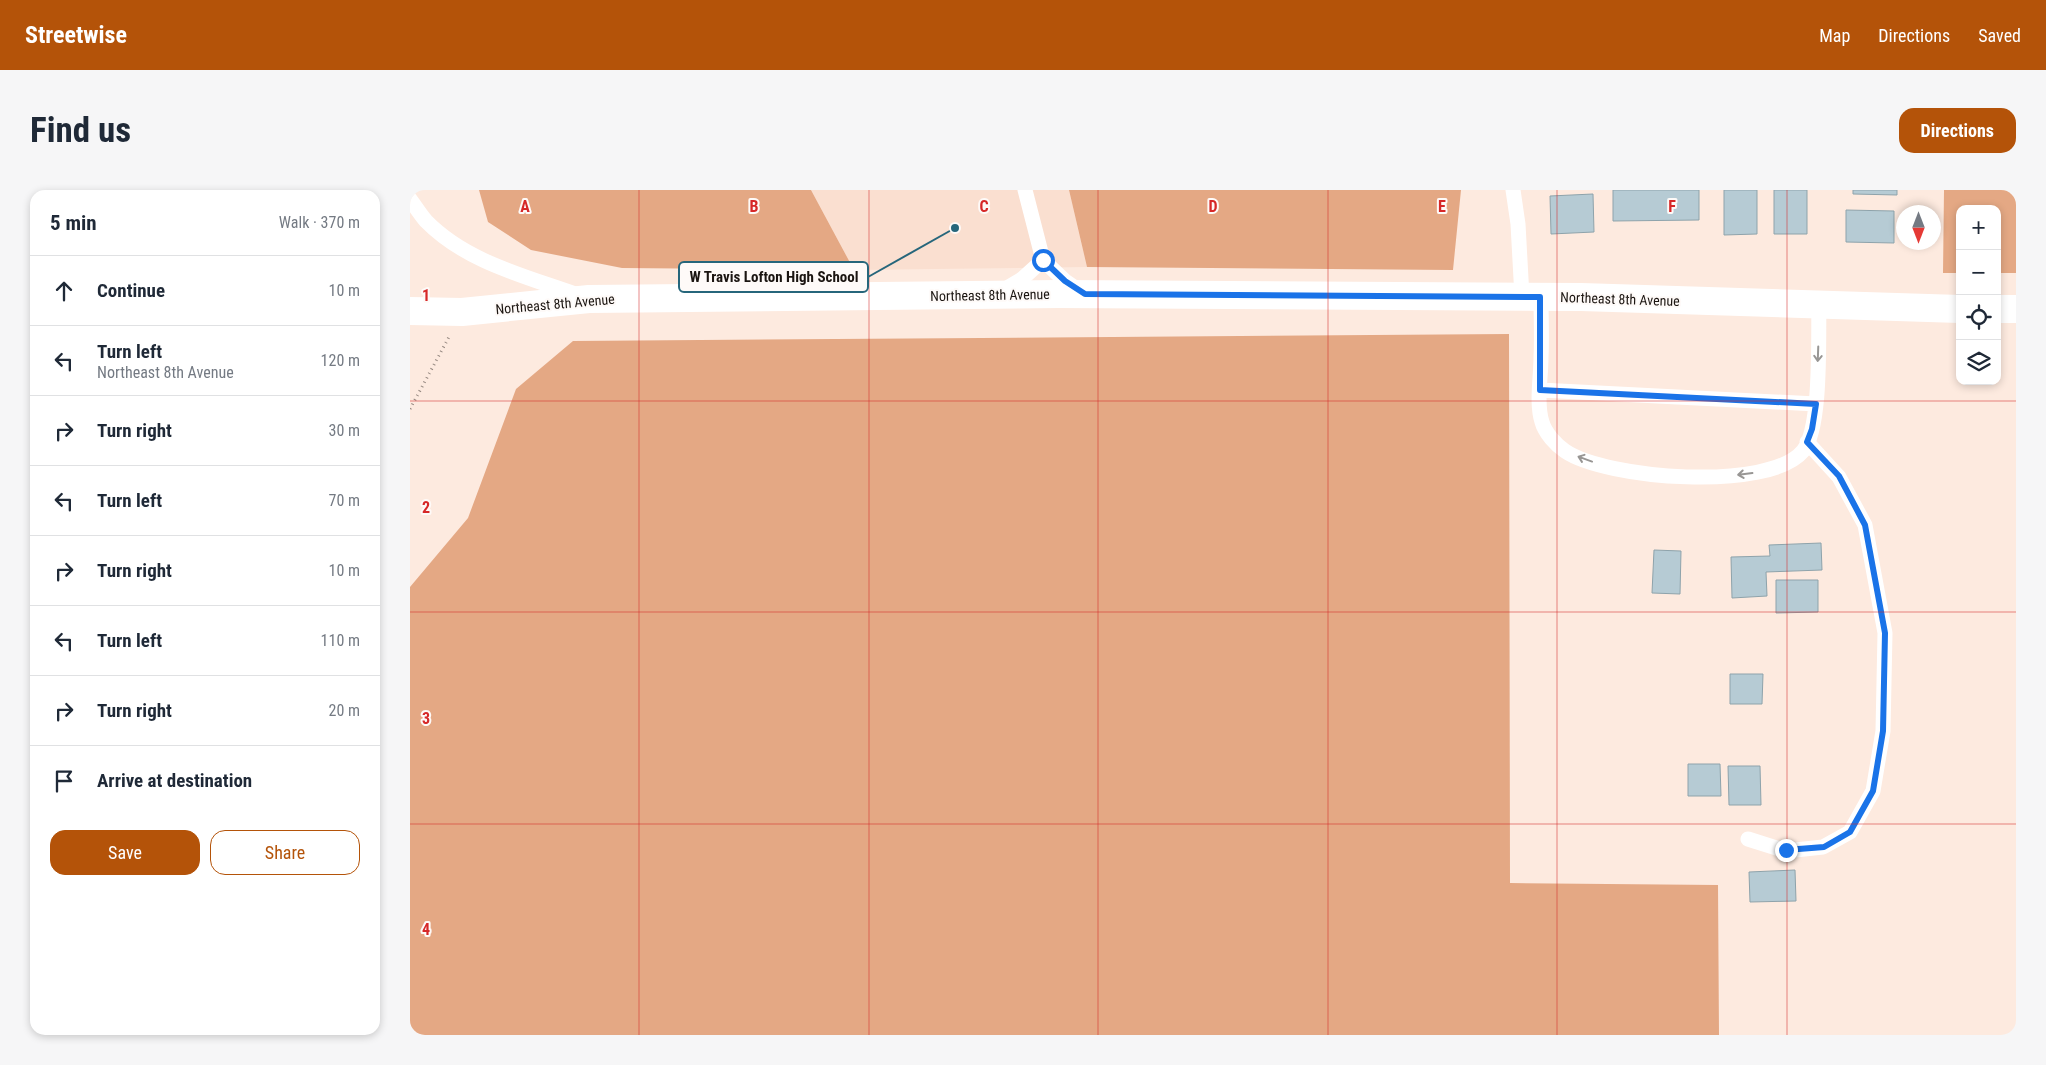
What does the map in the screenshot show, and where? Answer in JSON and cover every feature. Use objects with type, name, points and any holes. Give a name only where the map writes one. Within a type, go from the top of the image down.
[{"type":"street","name":"Northeast 8th Avenue","points":[[410,311],[462,312],[589,299],[1085,294],[1531,297],[1956,309]]},
{"type":"street","points":[[2001,309],[2016,309]]},
{"type":"lane","points":[[1025,190],[1043,260],[1065,281],[1085,294]]},
{"type":"lane","points":[[1513,190],[1531,297],[1542,422],[1552,440],[1566,452],[1614,469],[1641,474],[1714,476],[1762,471],[1790,461],[1803,450],[1812,429],[1816,404],[1820,305]]},
{"type":"lane","points":[[410,199],[426,220],[453,243],[484,261],[589,299]]},
{"type":"lane","points":[[997,295],[1022,280],[1043,260]]},
{"type":"lane","points":[[1540,390],[1816,404]]},
{"type":"lane","points":[[1748,839],[1786,850],[1824,847],[1850,832],[1873,791],[1883,731],[1885,633],[1865,525],[1839,476],[1807,442]]},
{"type":"path","points":[[410,409],[462,312]]},
{"type":"shaded area","points":[[479,190],[811,190],[854,270],[622,268],[531,250],[488,222]]},
{"type":"shaded area","points":[[811,190],[1069,190],[1087,267],[854,270]]},
{"type":"shaded area","points":[[1069,190],[1461,190],[1453,270],[1087,267]]},
{"type":"shaded area","points":[[1944,190],[2016,190],[2016,273],[2001,273],[2001,205],[1956,205],[1956,273],[1943,273]]},
{"type":"shaded area","points":[[1509,334],[1510,883],[1718,885],[1719,1035],[410,1035],[410,587],[468,518],[516,389],[573,341]]},
{"type":"building","points":[[1613,190],[1699,190],[1699,220],[1613,221]]},
{"type":"building","points":[[1724,190],[1757,190],[1757,234],[1724,235]]},
{"type":"building","points":[[1774,190],[1807,190],[1807,234],[1774,234]]},
{"type":"building","points":[[1853,190],[1897,190],[1897,195],[1853,194]]},
{"type":"building","points":[[1593,194],[1594,232],[1551,234],[1550,196]]},
{"type":"building","points":[[1846,210],[1894,211],[1894,243],[1846,242]]},
{"type":"building","points":[[1821,543],[1822,570],[1766,572],[1767,596],[1732,598],[1731,557],[1770,556],[1769,545]]},
{"type":"building","points":[[1654,550],[1681,551],[1680,594],[1652,593]]},
{"type":"building","points":[[1776,580],[1818,580],[1818,612],[1776,613]]},
{"type":"building","points":[[1730,674],[1763,674],[1762,704],[1730,704]]},
{"type":"building","points":[[1688,764],[1720,764],[1721,796],[1688,796]]},
{"type":"building","points":[[1728,766],[1760,766],[1761,805],[1729,805]]},
{"type":"building","points":[[1795,870],[1796,901],[1750,902],[1749,872]]},
{"type":"place","name":"W Travis Lofton High School","points":[[955,228]]},
{"type":"route","points":[[1043,260],[1065,281],[1085,294],[1540,297],[1540,390],[1816,404],[1812,429],[1807,442],[1839,476],[1865,525],[1885,633],[1883,731],[1873,791],[1850,832],[1824,847],[1786,850]]}]
